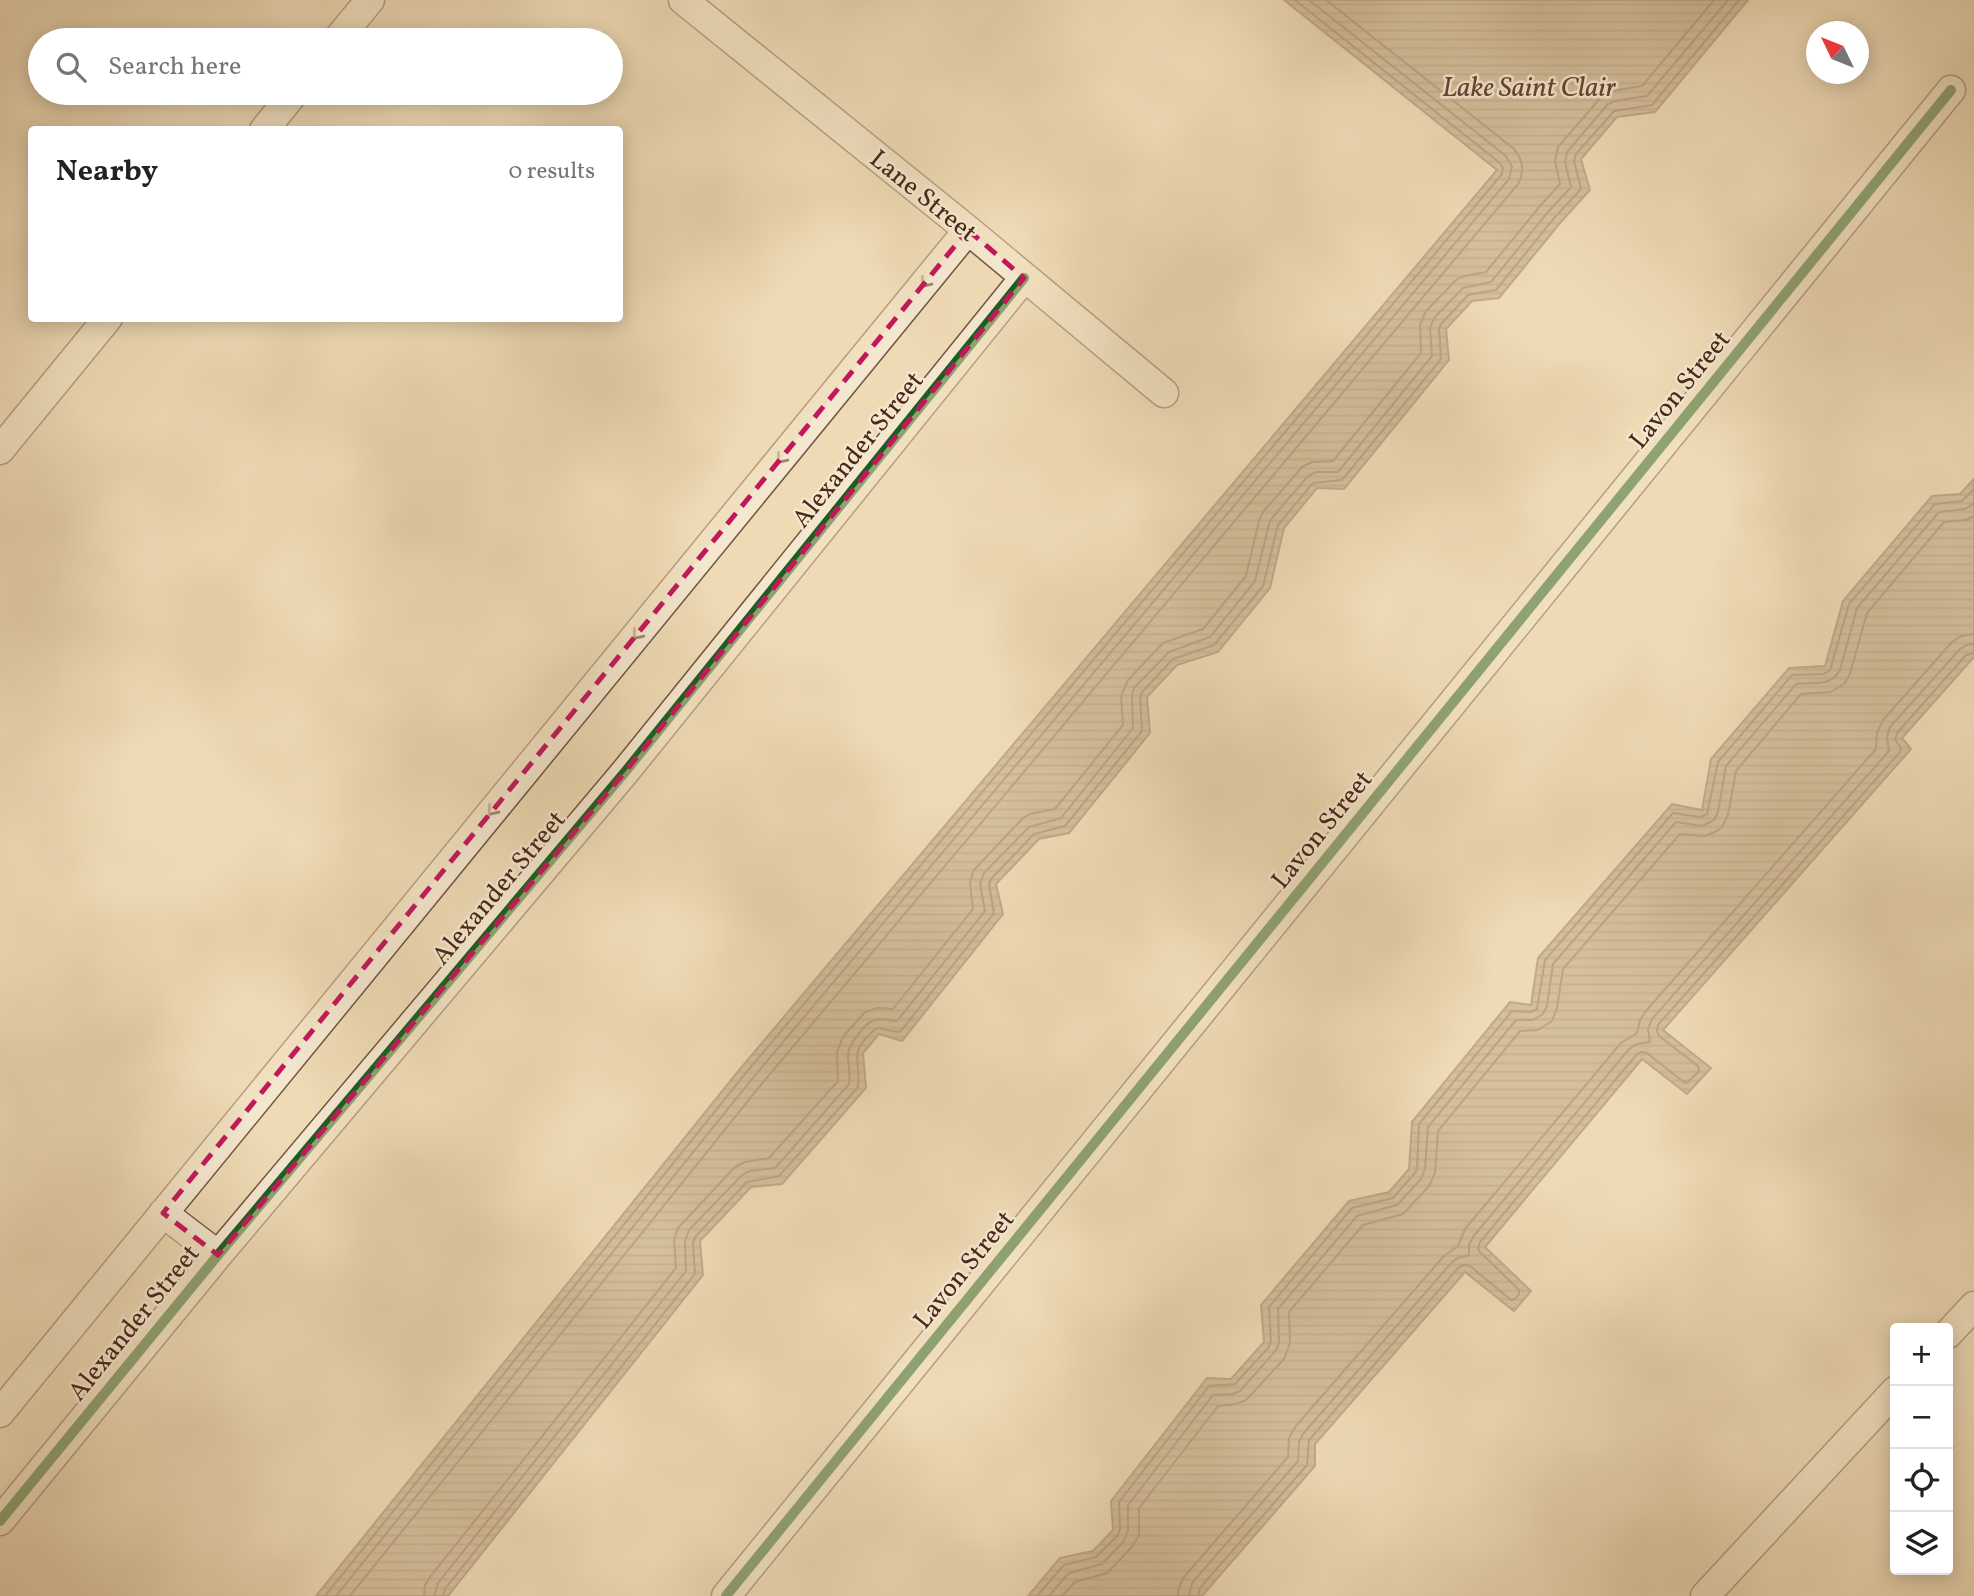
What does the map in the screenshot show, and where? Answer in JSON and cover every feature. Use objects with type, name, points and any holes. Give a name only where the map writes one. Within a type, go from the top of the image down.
[{"type":"street","points":[[347,28],[370,0]]},
{"type":"street","name":"Lane Street","points":[[683,0],[968,230],[1164,393]]},
{"type":"street","name":"Lavon Street","points":[[726,1596],[1951,90]]},
{"type":"street","points":[[267,126],[284,105]]},
{"type":"street","name":"Alexander Street","points":[[0,1413],[968,230]]},
{"type":"street","name":"Alexander Street","points":[[0,1521],[218,1255],[625,772],[1024,278]]},
{"type":"street","points":[[0,450],[105,322]]},
{"type":"street","points":[[163,1213],[218,1255]]},
{"type":"street","points":[[1953,1329],[1974,1306]]},
{"type":"street","points":[[1705,1596],[1890,1396]]},
{"type":"highlighted area","points":[[968,230],[1024,278],[625,772],[218,1255],[163,1213]]},
{"type":"water","name":"Lake Saint Clair","points":[[1284,0],[1748,0],[1655,112],[1617,117],[1581,159],[1590,190],[1499,298],[1472,301],[1446,329],[1449,360],[1344,489],[1317,488],[1284,528],[1270,588],[1218,652],[1177,665],[1147,697],[1150,733],[1069,833],[1039,839],[996,884],[1003,914],[902,1041],[879,1034],[863,1053],[866,1088],[782,1184],[751,1187],[700,1241],[703,1275],[448,1596],[316,1596],[740,1069],[1497,170]]},
{"type":"water","points":[[1974,479],[1974,657],[1902,738],[1911,749],[1663,1030],[1711,1068],[1687,1094],[1642,1059],[1485,1247],[1531,1291],[1514,1311],[1465,1272],[1315,1444],[1315,1466],[1202,1596],[1028,1596],[1060,1558],[1093,1551],[1113,1530],[1111,1501],[1207,1378],[1231,1379],[1264,1342],[1261,1305],[1349,1201],[1389,1192],[1409,1169],[1412,1122],[1510,1002],[1531,1005],[1538,958],[1672,804],[1702,810],[1711,759],[1789,668],[1825,666],[1843,601],[1932,496],[1960,494]]},
{"type":"cycle path","points":[[726,1596],[1951,90]]},
{"type":"cycle path","points":[[0,1521],[218,1255],[625,772],[1024,278]]}]
